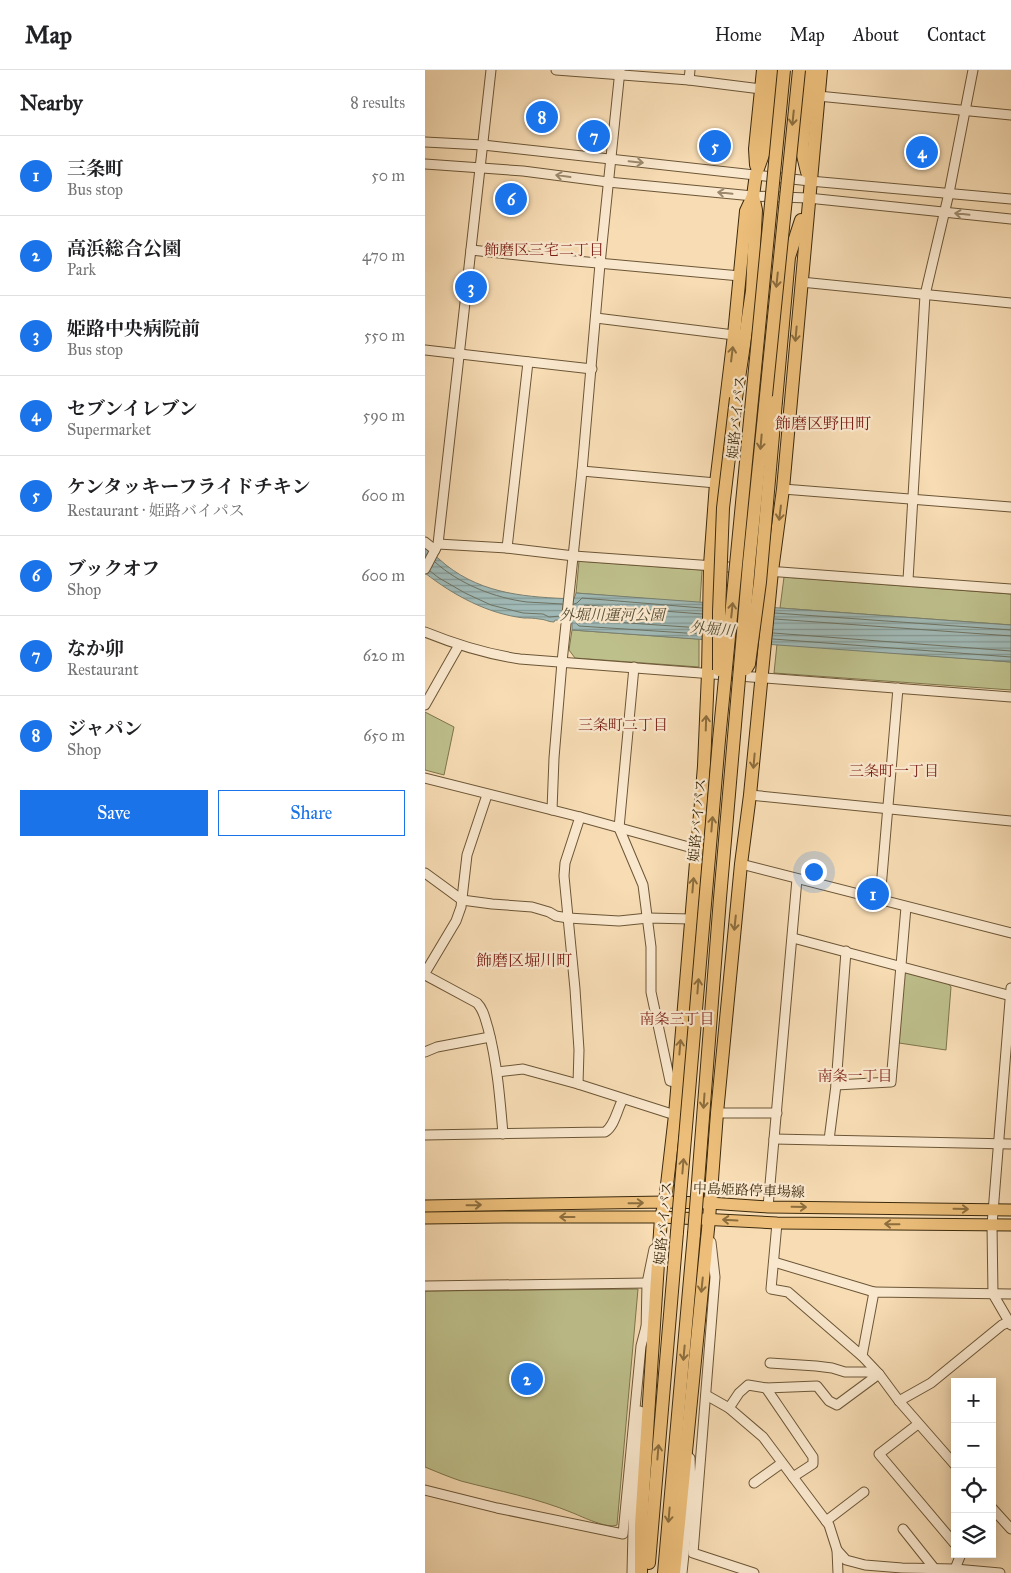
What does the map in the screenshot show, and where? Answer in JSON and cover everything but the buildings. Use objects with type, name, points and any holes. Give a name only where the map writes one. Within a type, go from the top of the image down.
[{"type":"highway","points":[[757,174],[755,149],[763,70]]},
{"type":"highway","points":[[640,1570],[641,1525],[661,1217],[665,1202],[675,1115],[704,766],[710,571],[716,483],[734,335],[746,211],[753,196],[757,174],[765,149],[773,70]]},
{"type":"highway","name":"姫路バイパス","points":[[640,1570],[677,1232],[719,740],[784,70]]},
{"type":"highway","name":"姫路バイパス","points":[[664,1573],[694,1234],[738,686],[765,394],[799,70]]},
{"type":"highway","points":[[809,70],[802,151],[810,181]]},
{"type":"highway","points":[[674,1573],[709,1219],[741,864],[751,795],[783,489],[821,70]]},
{"type":"highway","points":[[719,740],[719,612],[723,508],[736,398],[752,291],[756,210],[753,196]]},
{"type":"highway","points":[[738,686],[749,664],[760,582],[789,257],[808,198]]},
{"type":"highway","points":[[634,1487],[647,1435]]},
{"type":"main road","name":"中島姫路停車場線","points":[[425,1206],[665,1202],[768,1207],[1011,1210]]},
{"type":"main road","points":[[425,1218],[661,1217],[777,1222],[1011,1225]]},
{"type":"street","points":[[425,569],[436,547],[491,70]]},
{"type":"street","points":[[556,70],[620,73],[761,89]]},
{"type":"street","points":[[689,80],[690,70]]},
{"type":"street","points":[[907,580],[925,295],[949,193],[973,70]]},
{"type":"street","points":[[552,810],[561,662],[574,556],[610,159],[620,73]]},
{"type":"street","points":[[818,96],[1011,115]]},
{"type":"street","points":[[425,142],[483,145],[810,181],[1011,199]]},
{"type":"street","points":[[425,164],[523,171],[608,182],[753,196],[808,198],[1011,218]]},
{"type":"street","points":[[471,250],[600,264],[740,276]]},
{"type":"street","points":[[801,282],[1011,303]]},
{"type":"street","points":[[596,318],[734,335]]},
{"type":"street","points":[[425,350],[592,369]]},
{"type":"street","points":[[507,548],[528,362]]},
{"type":"street","points":[[582,471],[716,483]]},
{"type":"street","points":[[783,489],[1011,507]]},
{"type":"street","points":[[425,542],[436,547],[507,548],[710,571],[773,571],[1011,589]]},
{"type":"street","points":[[425,632],[490,654],[520,659],[1011,697]]},
{"type":"street","points":[[425,705],[459,645]]},
{"type":"street","points":[[634,668],[619,828],[643,886],[651,947],[651,992],[670,1081],[677,1083]]},
{"type":"street","points":[[880,900],[898,688]]},
{"type":"street","points":[[425,778],[581,817],[696,849]]},
{"type":"street","points":[[487,795],[467,854],[461,908],[456,921],[425,974],[477,1003],[482,1008],[497,1072],[503,1134]]},
{"type":"street","points":[[751,795],[1011,821]]},
{"type":"street","points":[[577,1084],[578,1041],[564,876],[565,862],[581,817]]},
{"type":"street","points":[[741,864],[1011,933]]},
{"type":"street","points":[[425,873],[462,900],[533,907],[567,918],[619,921],[648,918],[691,919]]},
{"type":"street","points":[[768,1207],[797,879]]},
{"type":"street","points":[[836,1085],[891,1082],[906,907]]},
{"type":"street","points":[[793,938],[1011,994],[992,1225],[993,1294],[1010,1324],[1002,1325],[931,1382],[899,1402]]},
{"type":"street","points":[[829,1140],[836,1085],[846,951]]},
{"type":"street","points":[[425,1052],[437,1047],[490,1037]]},
{"type":"street","points":[[497,1072],[523,1069],[675,1115]]},
{"type":"street","points":[[425,1136],[605,1132],[610,1129],[623,1099]]},
{"type":"street","points":[[717,1114],[777,1113]]},
{"type":"street","points":[[774,1139],[1011,1144]]},
{"type":"street","points":[[640,1570],[634,1487],[646,1327],[647,1282],[661,1217]]},
{"type":"street","points":[[709,1219],[715,1277],[693,1553],[754,1573]]},
{"type":"street","points":[[777,1222],[771,1289],[788,1292],[863,1356],[879,1374],[899,1402],[951,1460]]},
{"type":"street","points":[[773,1262],[874,1292],[1011,1294]]},
{"type":"street","points":[[425,1286],[647,1282]]},
{"type":"street","points":[[863,1356],[874,1292]]},
{"type":"street","points":[[425,1490],[497,1508],[623,1534],[641,1346],[646,1327]]},
{"type":"street","points":[[770,1364],[816,1366],[845,1372],[879,1374]]},
{"type":"street","points":[[729,1408],[739,1393],[748,1385],[766,1388],[817,1386],[829,1401],[837,1405],[879,1374]]},
{"type":"street","points":[[766,1388],[813,1457],[813,1464],[793,1477]]},
{"type":"street","points":[[706,1395],[729,1408],[763,1437],[829,1525],[837,1550],[838,1573]]},
{"type":"street","points":[[682,1573],[691,1488],[689,1420]]},
{"type":"street","points":[[919,1424],[879,1454],[951,1539]]},
{"type":"street","points":[[754,1483],[782,1463]]},
{"type":"street","points":[[826,1521],[858,1493]]},
{"type":"street","points":[[996,1512],[1011,1529]]},
{"type":"street","points":[[903,1528],[934,1568]]},
{"type":"street","points":[[837,1550],[846,1560],[865,1564],[902,1568],[955,1569],[1000,1573]]},
{"type":"street","points":[[955,1569],[959,1558]]},
{"type":"green space","points":[[579,561],[702,570],[700,603],[576,593]]},
{"type":"green space","points":[[784,577],[1011,594],[1011,625],[780,608]]},
{"type":"green space","points":[[572,630],[699,639],[699,667],[575,658],[569,650]]},
{"type":"green space","points":[[777,644],[1011,662],[1011,690],[774,673]]},
{"type":"green space","points":[[425,712],[454,727],[444,775],[425,770]]},
{"type":"green space","points":[[908,971],[948,983],[951,987],[946,1050],[899,1043],[904,975]]},
{"type":"green space","points":[[638,1289],[617,1525],[601,1524],[546,1503],[461,1481],[425,1467],[425,1291]]},
{"type":"water","name":"外堀川運河公園","points":[[425,547],[446,565],[476,583],[523,595],[574,599],[576,593],[1011,625],[1011,662],[572,630],[572,621],[555,620],[552,622],[511,616],[484,608],[459,596],[425,573]]},
{"type":"place","name":"ジャパン","points":[[542,117]]},
{"type":"place","name":"なか卯","points":[[594,136]]},
{"type":"place","name":"ケンタッキーフライドチキン","points":[[715,146]]},
{"type":"place","name":"セブンイレブン","points":[[922,152]]},
{"type":"place","name":"ブックオフ","points":[[511,199]]},
{"type":"place","name":"姫路中央病院前","points":[[471,287]]},
{"type":"place","name":"三条町","points":[[873,894]]},
{"type":"place","name":"高浜総合公園","points":[[527,1379]]},
{"type":"district","name":"飾磨区三宅二丁目","points":[[544,250]]},
{"type":"district","name":"飾磨区野田町","points":[[823,423]]},
{"type":"district","name":"三条町二丁目","points":[[623,725]]},
{"type":"district","name":"三条町一丁目","points":[[894,771]]},
{"type":"district","name":"飾磨区堀川町","points":[[524,960]]},
{"type":"district","name":"南条三丁目","points":[[677,1019]]},
{"type":"district","name":"南条一丁目","points":[[855,1076]]},
{"type":"water label","name":"外堀川","points":[[712,629]]}]
